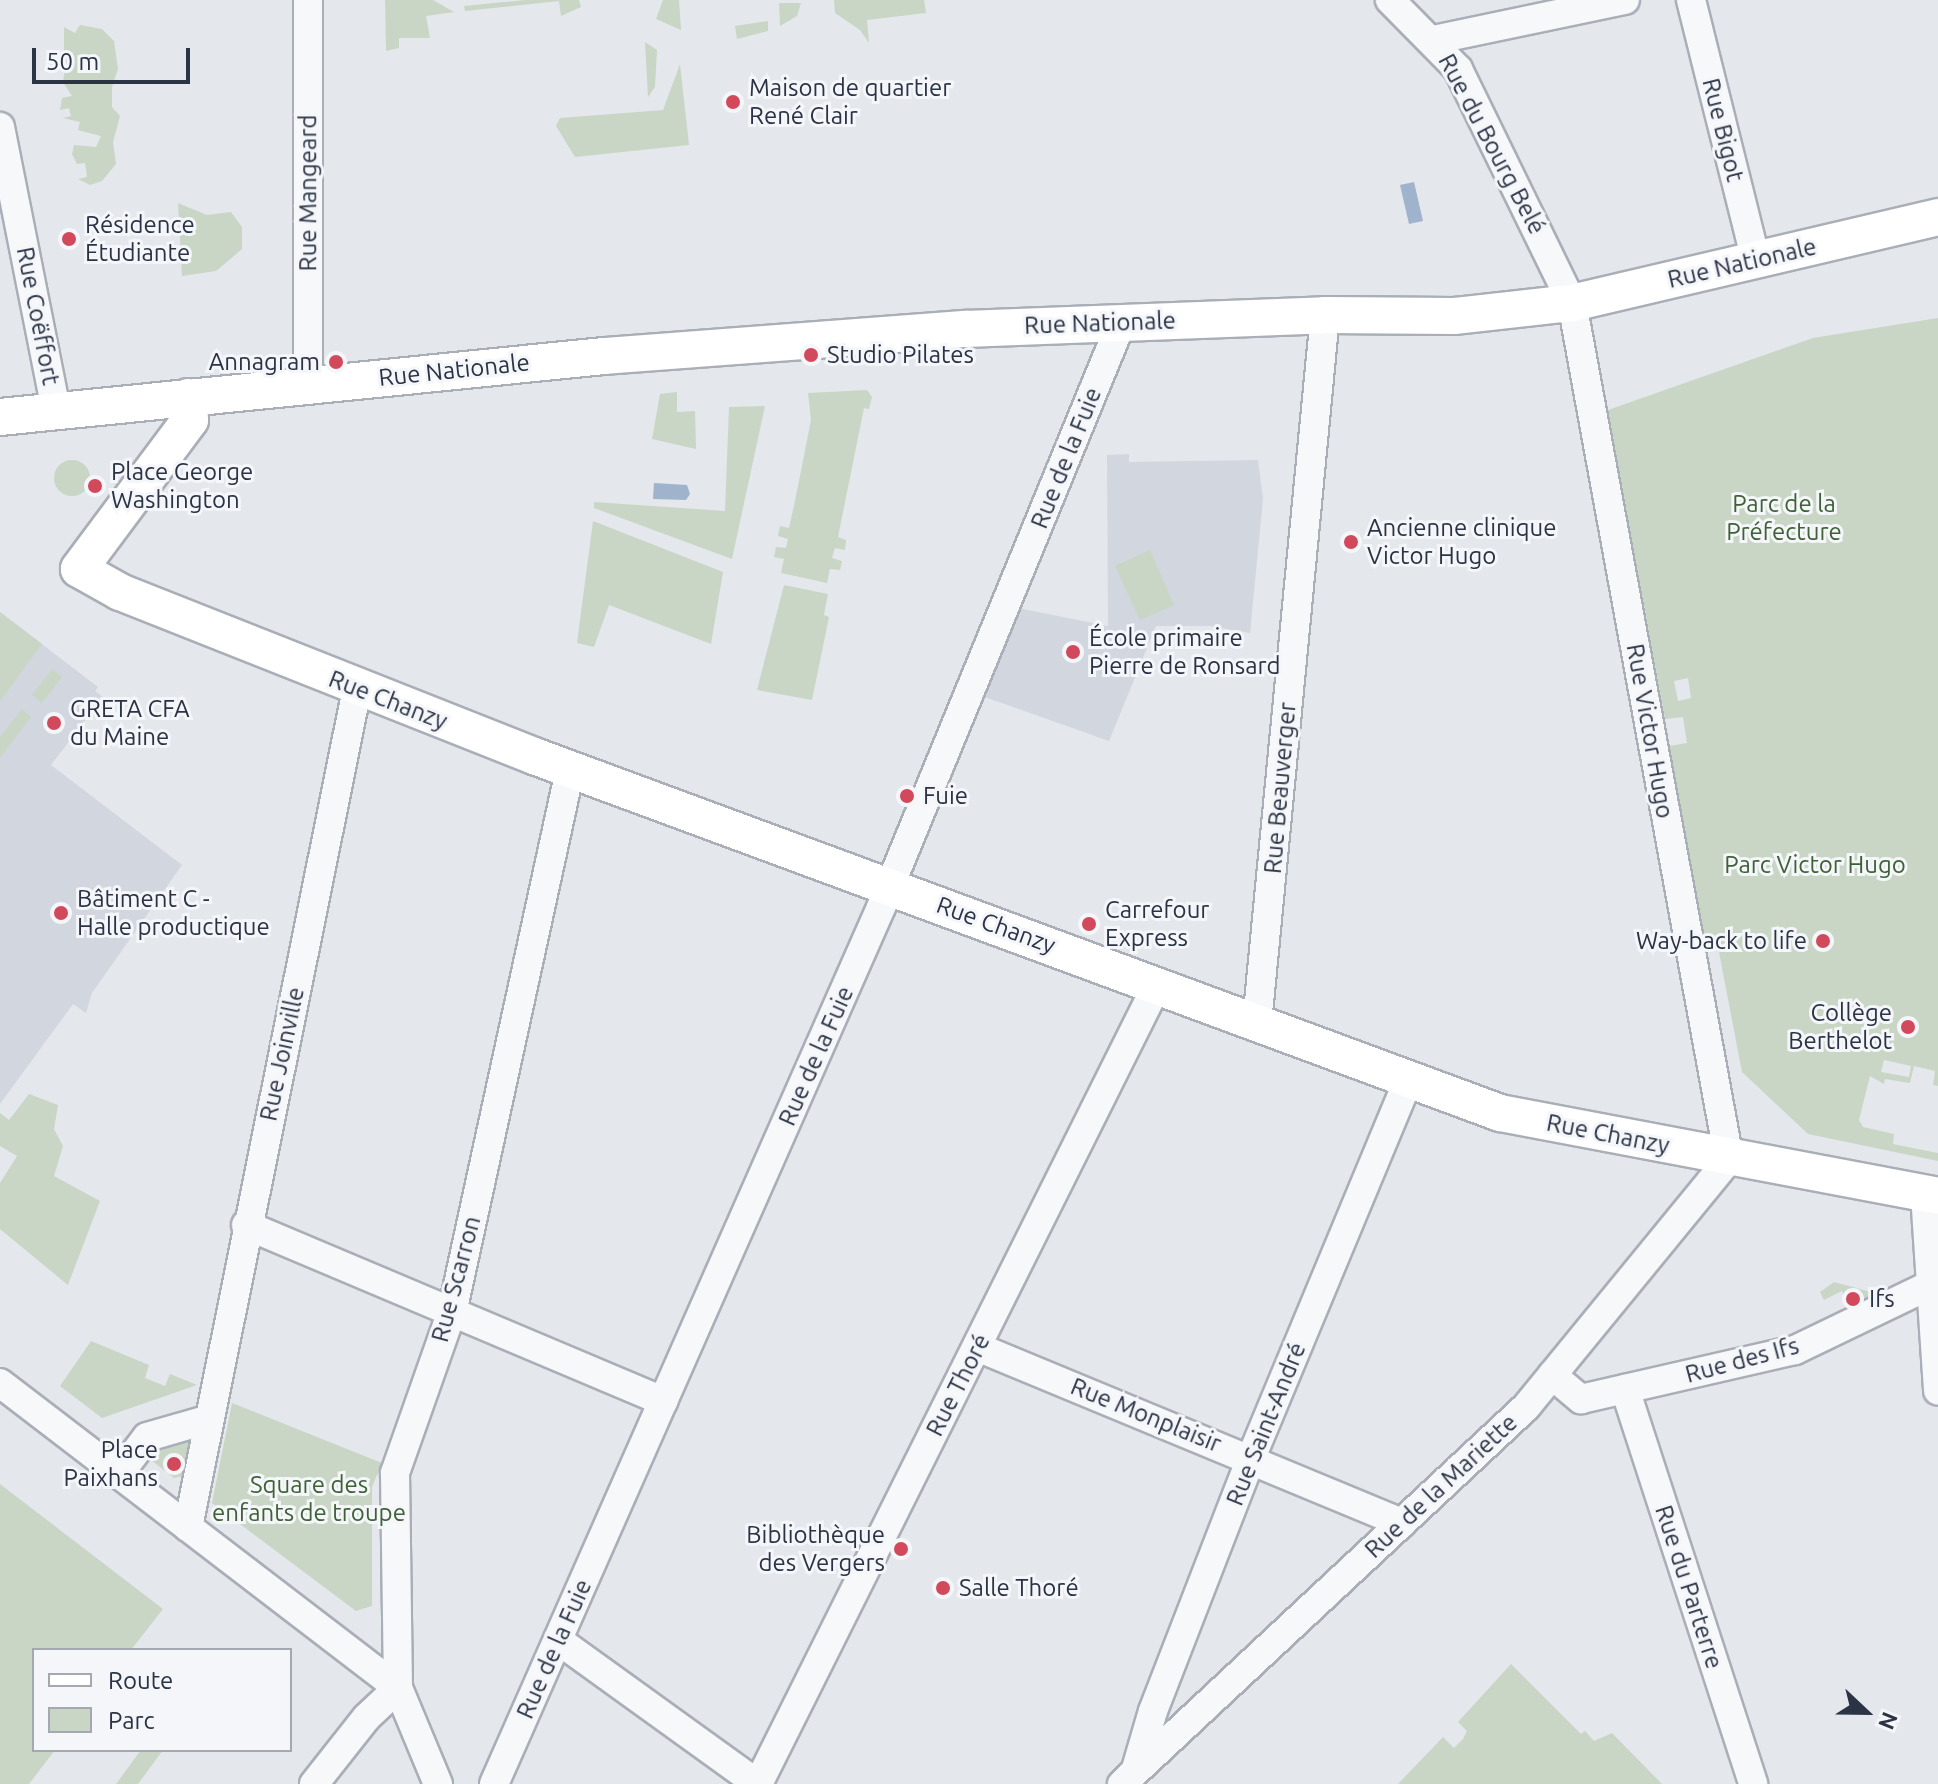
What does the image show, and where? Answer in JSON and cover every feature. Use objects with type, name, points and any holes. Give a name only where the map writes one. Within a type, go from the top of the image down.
[{"type":"main road","name":"Rue Nationale","points":[[188,397],[650,352],[1122,321],[1325,315],[1454,316],[1572,303],[1938,217]]},
{"type":"main road","points":[[0,417],[188,397]]},
{"type":"main road","name":"Rue Chanzy","points":[[188,397],[190,420],[79,569],[162,611],[570,770],[1500,1113],[1931,1195]]},
{"type":"street","name":"Rue Mangeard","points":[[308,0],[308,385]]},
{"type":"street","name":"Rue du Bourg Belé","points":[[1390,0],[1433,40],[1458,69],[1572,303]]},
{"type":"street","points":[[1433,40],[1625,0]]},
{"type":"street","name":"Rue Bigot","points":[[1691,0],[1756,260]]},
{"type":"street","name":"Rue Coëffort","points":[[0,127],[56,411]]},
{"type":"street","name":"Rue Victor Hugo","points":[[1572,303],[1729,1159]]},
{"type":"street","name":"Rue Beauverger","points":[[1257,1023],[1325,315]]},
{"type":"street","name":"Rue de la Fuie","points":[[494,1784],[890,886],[1122,321]]},
{"type":"street","name":"Rue Joinville","points":[[206,1420],[357,689]]},
{"type":"street","name":"Rue Scarron","points":[[438,1784],[398,1688],[395,1473],[453,1308],[570,770]]},
{"type":"street","name":"Rue Thoré","points":[[758,1784],[1157,985]]},
{"type":"street","name":"Rue Saint-André","points":[[1128,1778],[1251,1458],[1409,1079]]},
{"type":"street","name":"Rue de la Mariette","points":[[1128,1778],[1526,1407],[1729,1159]]},
{"type":"street","points":[[1931,1195],[1930,1285],[1937,1382]]},
{"type":"street","points":[[246,1225],[453,1308],[663,1401]]},
{"type":"street","name":"Rue des Ifs","points":[[1552,1375],[1581,1399],[1795,1350],[1930,1285]]},
{"type":"street","name":"Rue Monplaisir","points":[[977,1347],[1402,1523]]},
{"type":"street","points":[[0,1383],[398,1688],[367,1717],[314,1784]]},
{"type":"street","name":"Rue du Parterre","points":[[1625,1389],[1753,1784]]},
{"type":"street","points":[[119,1474],[147,1437],[206,1420],[188,1527]]},
{"type":"street","points":[[558,1640],[758,1784]]},
{"type":"shaded area","points":[[1129,454],[1129,462],[1258,460],[1263,499],[1250,633],[1210,626],[1156,626],[1109,741],[982,696],[1018,608],[1108,626],[1107,455]]},
{"type":"shaded area","name":"Bâtiment C - Halle productique","points":[[0,612],[98,687],[95,691],[103,697],[51,765],[182,865],[92,993],[86,1013],[73,1004],[0,1104]]},
{"type":"green space","points":[[385,0],[433,0],[454,12],[426,16],[430,38],[399,38],[399,48],[386,51]]},
{"type":"green space","points":[[526,0],[579,0],[581,7],[561,16],[559,1],[465,11],[464,6]]},
{"type":"green space","points":[[663,0],[679,0],[681,30],[656,19]]},
{"type":"green space","points":[[834,0],[924,0],[926,13],[867,20],[869,43],[860,30],[835,13]]},
{"type":"green space","points":[[779,3],[801,3],[797,16],[780,26]]},
{"type":"green space","points":[[768,21],[768,31],[737,39],[735,26]]},
{"type":"green space","points":[[80,25],[102,29],[114,41],[118,69],[112,87],[112,107],[120,116],[113,142],[116,164],[102,181],[90,185],[78,179],[87,177],[85,163],[77,164],[72,154],[74,145],[96,147],[101,136],[78,130],[80,122],[63,118],[71,116],[69,108],[60,110],[62,98],[72,96],[63,82],[65,69],[59,69],[57,62],[64,56],[64,27],[75,33]]},
{"type":"green space","points":[[645,42],[657,50],[655,87],[648,97]]},
{"type":"green space","points":[[680,64],[689,145],[575,157],[556,126],[560,118],[663,110]]},
{"type":"green space","points":[[178,203],[207,215],[231,212],[242,227],[242,249],[216,271],[182,276]]},
{"type":"green space","points":[[1938,318],[1938,1086],[1933,1085],[1935,1071],[1914,1066],[1910,1083],[1885,1079],[1884,1084],[1870,1076],[1859,1120],[1863,1127],[1894,1134],[1893,1144],[1938,1153],[1938,1161],[1808,1134],[1742,1072],[1719,952],[1703,935],[1669,746],[1687,743],[1683,717],[1665,719],[1608,410],[1813,338]],"holes":[[[1688,678],[1691,698],[1678,701],[1674,681]],[[1884,1060],[1911,1066],[1909,1077],[1881,1072]]]},
{"type":"green space","points":[[867,390],[872,397],[869,409],[864,408],[838,537],[846,540],[845,550],[835,548],[832,558],[842,561],[840,570],[830,569],[827,583],[781,573],[784,559],[774,557],[776,547],[786,548],[788,539],[778,536],[780,526],[789,528],[795,501],[811,420],[808,393]]},
{"type":"green space","points":[[677,392],[677,412],[695,411],[696,449],[652,439],[660,394]]},
{"type":"green space","points":[[765,406],[732,559],[594,508],[594,502],[725,511],[729,407]]},
{"type":"green space","points":[[72,460],[85,465],[90,478],[85,491],[72,496],[59,491],[54,478],[59,465]]},
{"type":"green space","points":[[593,521],[723,572],[711,644],[609,605],[594,647],[577,643]]},
{"type":"green space","points":[[1150,550],[1174,605],[1140,620],[1115,566]]},
{"type":"green space","points":[[784,585],[828,594],[824,615],[829,617],[812,700],[757,690]]},
{"type":"green space","points":[[0,612],[42,644],[0,701]]},
{"type":"green space","points":[[52,669],[62,677],[42,703],[32,695]]},
{"type":"green space","points":[[22,709],[31,717],[0,758],[0,737]]},
{"type":"green space","points":[[29,1094],[58,1105],[54,1129],[63,1146],[54,1176],[100,1201],[68,1285],[0,1229],[0,1183],[17,1156],[0,1146],[0,1113],[9,1120]]},
{"type":"green space","points":[[1834,1282],[1878,1294],[1862,1302],[1856,1291],[1844,1296],[1842,1291],[1824,1300],[1820,1292]]},
{"type":"green space","points":[[91,1341],[149,1365],[145,1378],[165,1386],[170,1374],[197,1385],[102,1418],[60,1386]]},
{"type":"green space","name":"Square des enfants de troupe","points":[[232,1403],[382,1463],[372,1487],[372,1606],[356,1611],[212,1503]]},
{"type":"green space","points":[[186,1431],[198,1441],[186,1475],[174,1478],[146,1456],[151,1444]]},
{"type":"green space","points":[[0,1484],[163,1609],[133,1648],[32,1648],[32,1752],[53,1752],[29,1784],[0,1784]]},
{"type":"green space","points":[[1511,1664],[1581,1734],[1585,1731],[1594,1741],[1612,1733],[1662,1784],[1398,1784],[1443,1737],[1454,1748],[1463,1739],[1467,1731],[1458,1722]]},
{"type":"green space","points":[[140,1752],[162,1752],[138,1784],[116,1784]]},
{"type":"water","points":[[1414,182],[1423,221],[1409,224],[1400,185]]},
{"type":"water","points":[[654,483],[687,485],[690,494],[686,500],[653,499]]},
{"type":"place","name":"Maison de quartier René Clair","points":[[733,102]]},
{"type":"place","name":"Résidence Étudiante","points":[[69,239]]},
{"type":"place","name":"Studio Pilates","points":[[811,355]]},
{"type":"place","name":"Annagram","points":[[336,362]]},
{"type":"place","name":"Place George Washington","points":[[95,486]]},
{"type":"place","name":"Ancienne clinique Victor Hugo","points":[[1351,542]]},
{"type":"place","name":"École primaire Pierre de Ronsard","points":[[1073,652]]},
{"type":"place","name":"GRETA CFA du Maine","points":[[54,723]]},
{"type":"place","name":"Fuie","points":[[907,796]]},
{"type":"place","name":"Bâtiment C - Halle productique","points":[[61,913]]},
{"type":"place","name":"Carrefour Express","points":[[1089,924]]},
{"type":"place","name":"Way-back to life","points":[[1823,941]]},
{"type":"place","name":"Collège Berthelot","points":[[1908,1027]]},
{"type":"place","name":"Ifs","points":[[1853,1299]]},
{"type":"place","name":"Place Paixhans","points":[[174,1464]]},
{"type":"place","name":"Bibliothèque des Vergers","points":[[901,1549]]},
{"type":"place","name":"Salle Thoré","points":[[943,1588]]},
{"type":"park label","name":"Parc de la Préfecture","points":[[1784,518]]},
{"type":"park label","name":"Parc Victor Hugo","points":[[1815,865]]}]
